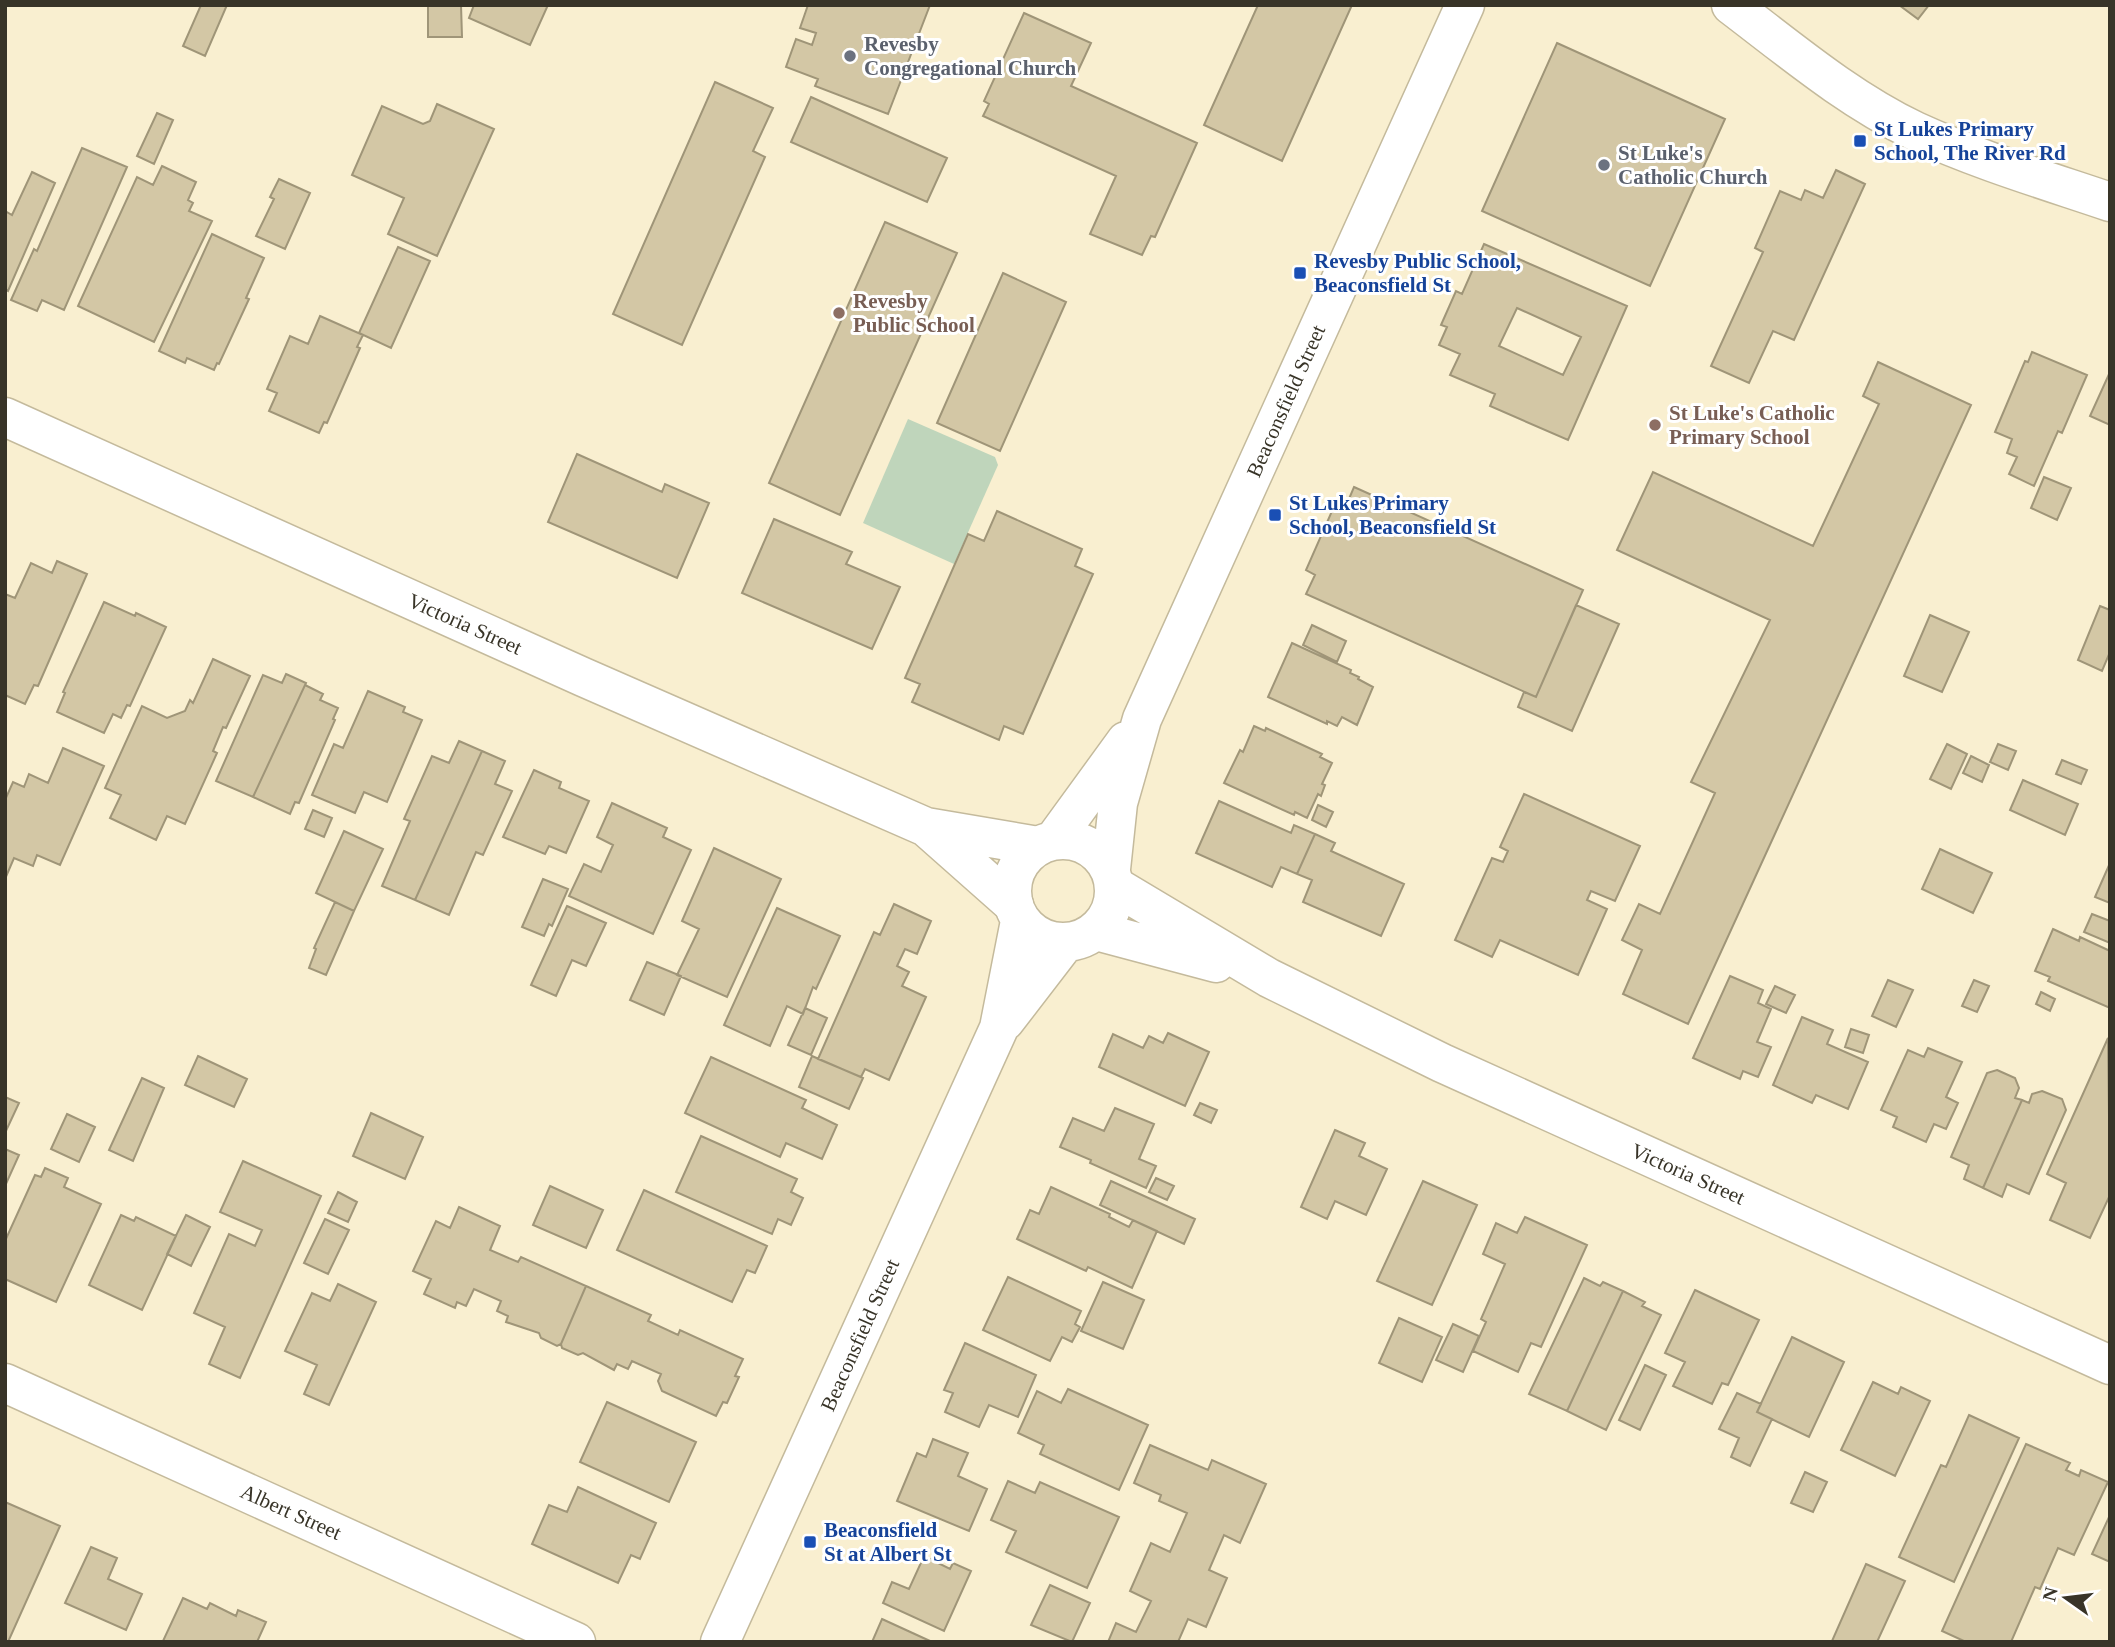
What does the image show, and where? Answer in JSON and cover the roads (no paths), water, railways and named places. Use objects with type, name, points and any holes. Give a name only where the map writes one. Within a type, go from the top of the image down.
[{"type":"street","name":"Beaconsfield Street","points":[[1113,877],[1118,803],[1142,719],[1465,5]]},
{"type":"street","points":[[1731,5],[1848,92],[1914,130],[1990,161],[2110,202]]},
{"type":"street","name":"Victoria Street","points":[[5,417],[583,677],[926,827],[1046,843]]},
{"type":"street","name":"Beaconsfield Street","points":[[1046,843],[1142,719]]},
{"type":"street","name":"Victoria Street","points":[[926,827],[1017,913]]},
{"type":"street","points":[[1071,840],[1087,845],[1101,855],[1113,877],[1114,902],[1107,918],[1080,937],[1048,941],[1033,933],[1017,913],[1011,888],[1015,871],[1024,856],[1046,843],[1071,840]]},
{"type":"street","name":"Victoria Street","points":[[1113,877],[1269,978],[1442,1062],[2110,1365]]},
{"type":"street","name":"Beaconsfield Street","points":[[720,1642],[999,1028],[1017,913]]},
{"type":"street","name":"Beaconsfield Street","points":[[999,1028],[1080,937]]},
{"type":"street","name":"Victoria Street","points":[[1080,937],[1128,938],[1269,978]]},
{"type":"street","name":"Albert Street","points":[[5,1383],[576,1642]]},
{"type":"place","name":"Revesby Congregational Church","points":[[850,56]]},
{"type":"place","name":"St Lukes Primary School, The River Rd","points":[[1860,141]]},
{"type":"place","name":"St Luke's Catholic Church","points":[[1604,165]]},
{"type":"place","name":"Revesby Public School, Beaconsfield St","points":[[1300,273]]},
{"type":"place","name":"Revesby Public School","points":[[839,313]]},
{"type":"place","name":"St Luke's Catholic Primary School","points":[[1655,425]]},
{"type":"place","name":"St Lukes Primary School, Beaconsfield St","points":[[1275,515]]},
{"type":"place","name":"Beaconsfield St at Albert St","points":[[810,1542]]}]
